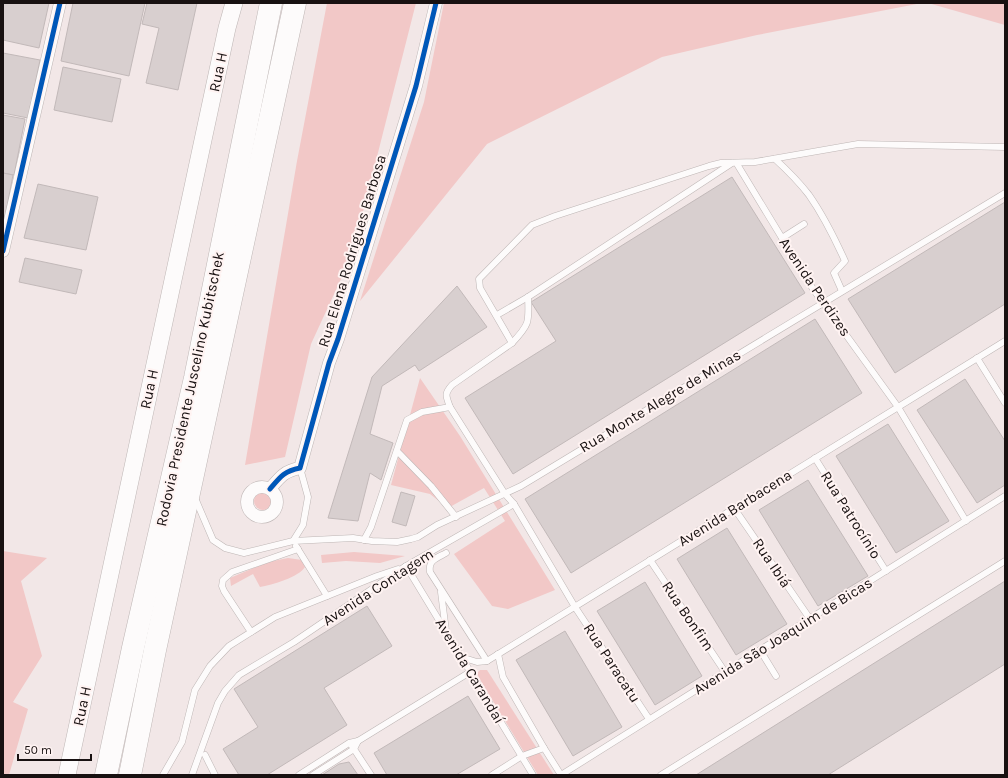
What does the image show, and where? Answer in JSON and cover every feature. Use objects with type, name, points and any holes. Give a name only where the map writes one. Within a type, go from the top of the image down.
[{"type":"highway","name":"Rodovia Presidente Juscelino Kubitschek","points":[[106,775],[133,648],[195,378],[272,3]]},
{"type":"highway","name":"Rodovia Presidente Juscelino Kubitschek","points":[[130,775],[155,650],[296,3]]},
{"type":"main road","name":"Rua H","points":[[67,775],[227,28],[234,3]]},
{"type":"street","points":[[4,246],[60,3]]},
{"type":"street","name":"Rua Elena Rodrigues Barbosa","points":[[300,468],[329,364],[416,86],[436,3]]},
{"type":"street","points":[[270,489],[282,474],[292,469],[300,468]]},
{"type":"lane","points":[[512,343],[480,288],[479,279],[532,225],[555,216],[721,163],[735,164],[775,159],[858,144],[1005,147]]},
{"type":"lane","points":[[775,159],[810,196],[836,241],[845,261],[834,272],[842,291]]},
{"type":"lane","points":[[497,315],[528,297],[735,164]]},
{"type":"lane","name":"Avenida Perdizes","points":[[735,164],[813,289],[898,407],[966,521]]},
{"type":"lane","name":"Rua Monte Alegre de Minas","points":[[293,541],[353,538],[397,542],[418,537],[437,525],[521,486],[1005,193]]},
{"type":"lane","points":[[782,238],[804,224]]},
{"type":"lane","points":[[514,504],[505,494],[450,407],[446,397],[446,391],[452,385],[512,343],[523,331],[528,323],[528,297]]},
{"type":"lane","name":"Avenida Barbacena","points":[[487,661],[1005,341]]},
{"type":"lane","points":[[977,358],[1005,403]]},
{"type":"lane","points":[[364,540],[371,527],[407,420],[422,412],[450,407]]},
{"type":"lane","points":[[396,451],[431,486],[456,517]]},
{"type":"lane","name":"Rua Patrocínio","points":[[815,458],[886,571]]},
{"type":"lane","points":[[191,487],[213,540],[225,548],[244,553],[293,541],[303,524],[308,497],[300,468]]},
{"type":"lane","name":"Avenida São Joaquim de Bicas","points":[[561,775],[1005,496]]},
{"type":"lane","name":"Avenida Contagem","points":[[192,775],[218,703],[225,691],[239,674],[294,642],[406,566],[514,504]]},
{"type":"lane","name":"Rua Paracatu","points":[[514,504],[575,607],[649,719]]},
{"type":"lane","name":"Rua Ibiá","points":[[734,508],[810,619]]},
{"type":"lane","points":[[293,541],[326,596]]},
{"type":"lane","points":[[252,632],[224,591],[222,586],[223,580],[232,572],[298,549]]},
{"type":"lane","name":"Avenida Carandaí","points":[[446,553],[430,562],[430,572],[487,661]]},
{"type":"lane","name":"Rua Bonfim","points":[[650,560],[725,672]]},
{"type":"lane","points":[[661,775],[1005,561]]},
{"type":"lane","points":[[163,775],[182,742],[195,690],[210,666],[229,646],[275,617],[377,576],[406,566]]},
{"type":"lane","name":"Avenida Carandaí","points":[[406,566],[534,775]]},
{"type":"lane","points":[[441,589],[446,632]]},
{"type":"lane","points":[[760,650],[776,676]]},
{"type":"lane","name":"Avenida Carandaí","points":[[498,654],[503,677],[561,775]]},
{"type":"lane","points":[[461,657],[476,662],[487,661]]},
{"type":"lane","points":[[299,775],[349,743],[358,741],[470,672]]},
{"type":"lane","points":[[313,775],[354,749],[358,741]]},
{"type":"lane","points":[[349,743],[371,775]]},
{"type":"lane","points":[[492,775],[522,756],[544,748]]},
{"type":"lane","points":[[205,754],[215,775]]},
{"type":"shaded area","points":[[327,3],[416,3],[352,255],[311,344],[285,457],[245,465],[297,161]]},
{"type":"shaded area","points":[[444,3],[922,3],[757,35],[662,57],[487,144],[360,301],[424,102]]},
{"type":"shaded area","points":[[928,3],[1005,3],[1005,25]]},
{"type":"shaded area","points":[[420,378],[460,436],[555,590],[508,609],[492,606],[454,554],[505,521],[484,488],[448,508],[430,494],[391,485]]},
{"type":"shaded area","points":[[263,492],[269,495],[272,501],[269,507],[263,510],[257,507],[254,501],[257,495]]},
{"type":"shaded area","points":[[3,551],[47,558],[21,581],[42,656],[13,702],[28,709],[9,775],[3,775]]},
{"type":"shaded area","points":[[354,552],[405,556],[380,563],[346,561],[322,563],[321,555]]},
{"type":"shaded area","points":[[288,558],[302,560],[305,567],[302,571],[285,580],[260,587],[253,574],[231,586],[230,578],[268,562]]},
{"type":"shaded area","points":[[480,670],[487,670],[554,775],[538,775],[479,678],[477,673]]},
{"type":"building","points":[[3,3],[49,3],[39,48],[3,40]]},
{"type":"building","points":[[73,3],[145,3],[129,76],[61,61]]},
{"type":"building","points":[[147,3],[197,3],[178,90],[146,83],[159,28],[142,24]]},
{"type":"building","points":[[3,53],[40,60],[28,118],[3,113]]},
{"type":"building","points":[[63,67],[121,79],[112,122],[54,110]]},
{"type":"building","points":[[3,115],[25,119],[14,175],[3,173]]},
{"type":"building","points":[[3,173],[13,175],[3,227]]},
{"type":"building","points":[[732,177],[805,293],[513,474],[465,398],[556,341],[531,302]]},
{"type":"building","points":[[38,184],[98,197],[86,250],[24,238]]},
{"type":"building","points":[[1005,202],[1005,304],[895,373],[848,299]]},
{"type":"building","points":[[25,258],[82,270],[76,294],[19,282]]},
{"type":"building","points":[[457,286],[487,327],[419,371],[415,365],[382,386],[370,434],[393,443],[381,480],[370,473],[358,521],[328,518],[372,377]]},
{"type":"building","points":[[815,319],[862,393],[571,573],[525,499]]},
{"type":"building","points":[[965,379],[1005,441],[1005,485],[977,503],[917,410]]},
{"type":"building","points":[[888,424],[949,521],[896,553],[836,456]]},
{"type":"building","points":[[808,480],[868,576],[818,606],[759,510]]},
{"type":"building","points":[[401,492],[415,496],[406,526],[392,522]]},
{"type":"building","points":[[727,528],[787,624],[736,655],[677,559]]},
{"type":"building","points":[[1005,581],[1005,664],[828,775],[696,775]]},
{"type":"building","points":[[645,582],[702,676],[655,705],[597,611]]},
{"type":"building","points":[[367,606],[392,646],[324,688],[347,725],[267,775],[239,775],[223,749],[258,727],[234,689]]},
{"type":"building","points":[[565,631],[622,727],[573,756],[516,660]]},
{"type":"building","points":[[468,696],[500,749],[456,775],[387,775],[374,753]]},
{"type":"building","points":[[349,762],[358,775],[322,775],[339,764]]},
{"type":"cycle path","points":[[3,251],[60,3]]},
{"type":"cycle path","points":[[270,489],[283,475],[300,468],[329,363],[338,339],[416,86],[436,3]]}]
